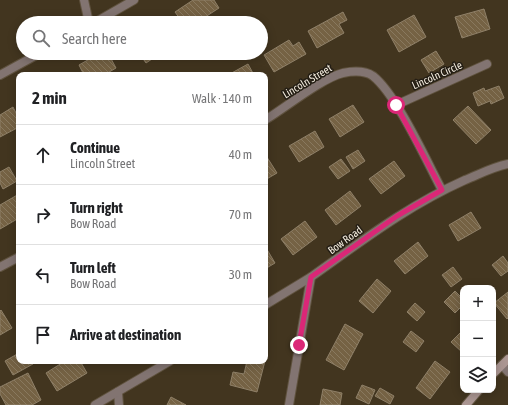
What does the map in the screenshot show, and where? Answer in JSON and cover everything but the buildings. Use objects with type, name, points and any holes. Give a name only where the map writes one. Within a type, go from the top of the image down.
[{"type":"street","points":[[84,0],[87,16]]},
{"type":"street","points":[[106,16],[134,0]]},
{"type":"street","points":[[0,75],[27,60]]},
{"type":"street","name":"Lincoln Circle","points":[[396,105],[487,64]]},
{"type":"street","name":"Lincoln Street","points":[[268,118],[316,86],[342,74],[358,71],[372,76],[393,99],[442,190]]},
{"type":"street","name":"Bow Road","points":[[268,303],[311,277],[397,216],[442,190],[496,167],[508,164]]},
{"type":"street","points":[[0,267],[16,259]]},
{"type":"street","points":[[289,405],[311,277]]},
{"type":"street","points":[[496,371],[508,358]]},
{"type":"street","points":[[95,405],[165,364]]},
{"type":"street","points":[[502,365],[508,372]]},
{"type":"street","points":[[118,392],[119,405]]},
{"type":"street","points":[[466,405],[476,393]]},
{"type":"route","points":[[299,345],[311,277],[397,216],[442,190],[396,105]]}]
